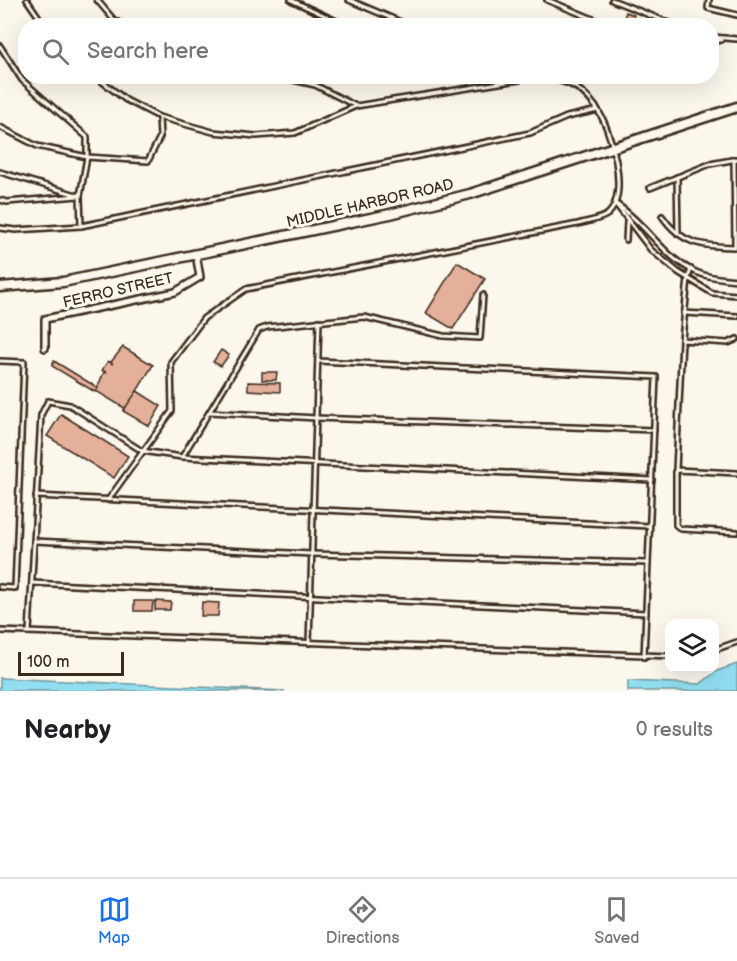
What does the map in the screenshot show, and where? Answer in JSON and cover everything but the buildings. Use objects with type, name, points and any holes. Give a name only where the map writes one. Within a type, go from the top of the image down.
[{"type":"main road","name":"MIDDLE HARBOR ROAD","points":[[0,287],[63,282],[390,214],[470,194],[737,107]]},
{"type":"street","name":"FERRO STREET","points":[[45,348],[45,319],[175,292],[200,277],[196,254]]},
{"type":"lane","points":[[27,0],[39,18]]},
{"type":"lane","points":[[97,0],[112,18]]},
{"type":"lane","points":[[291,0],[330,18]]},
{"type":"lane","points":[[350,0],[392,18]]},
{"type":"lane","points":[[547,0],[591,18]]},
{"type":"lane","points":[[612,0],[657,18]]},
{"type":"lane","points":[[709,0],[708,8],[737,15]]},
{"type":"lane","points":[[719,38],[737,39]]},
{"type":"lane","points":[[719,40],[726,39]]},
{"type":"lane","points":[[0,46],[18,74]]},
{"type":"lane","points":[[27,84],[87,137],[87,157],[80,196],[81,226]]},
{"type":"lane","points":[[105,84],[126,100],[159,117],[213,132],[255,136],[295,133],[357,106],[487,84]]},
{"type":"lane","points":[[311,84],[357,106]]},
{"type":"lane","points":[[108,500],[172,411],[171,362],[204,318],[246,289],[578,224],[606,216],[615,203],[618,193],[618,171],[613,147],[598,110],[573,86],[568,84]]},
{"type":"lane","points":[[0,228],[16,230],[81,226],[530,133],[567,117],[598,110]]},
{"type":"lane","points":[[0,127],[37,146],[87,157],[148,161],[160,137],[159,117]]},
{"type":"lane","points":[[650,188],[710,164],[736,159],[736,247],[701,246],[673,231],[662,216]]},
{"type":"lane","points":[[0,172],[80,196]]},
{"type":"lane","points":[[677,177],[678,234]]},
{"type":"lane","points":[[0,200],[7,202],[80,196]]},
{"type":"lane","points":[[615,203],[651,250],[688,278],[712,293],[737,295]]},
{"type":"lane","points":[[615,203],[629,212],[664,249],[691,270],[713,277],[737,280]]},
{"type":"lane","points":[[626,240],[627,221]]},
{"type":"lane","points":[[691,270],[688,278],[682,340],[676,525],[681,529],[737,532]]},
{"type":"lane","points":[[182,457],[259,330],[267,327],[364,317],[443,336],[480,338],[483,295]]},
{"type":"lane","points":[[684,314],[737,316]]},
{"type":"lane","points":[[309,643],[319,321]]},
{"type":"lane","points":[[682,340],[728,343],[737,339]]},
{"type":"lane","points":[[0,361],[24,363],[15,588],[0,587]]},
{"type":"lane","points":[[318,361],[656,377],[644,657]]},
{"type":"lane","points":[[29,632],[40,415],[48,401],[70,405],[142,451],[182,457],[652,480]]},
{"type":"lane","points":[[210,412],[654,430]]},
{"type":"lane","points":[[676,470],[737,473]]},
{"type":"lane","points":[[36,496],[650,526]]},
{"type":"lane","points":[[34,541],[312,554],[648,563]]},
{"type":"lane","points":[[32,583],[646,613]]},
{"type":"lane","points":[[0,631],[665,656]]},
{"type":"lane","points":[[719,648],[737,642]]},
{"type":"water","points":[[737,664],[737,691],[628,691],[628,681],[700,684],[714,673],[719,673],[719,670]]},
{"type":"water","points":[[0,678],[285,691],[0,691]]}]
